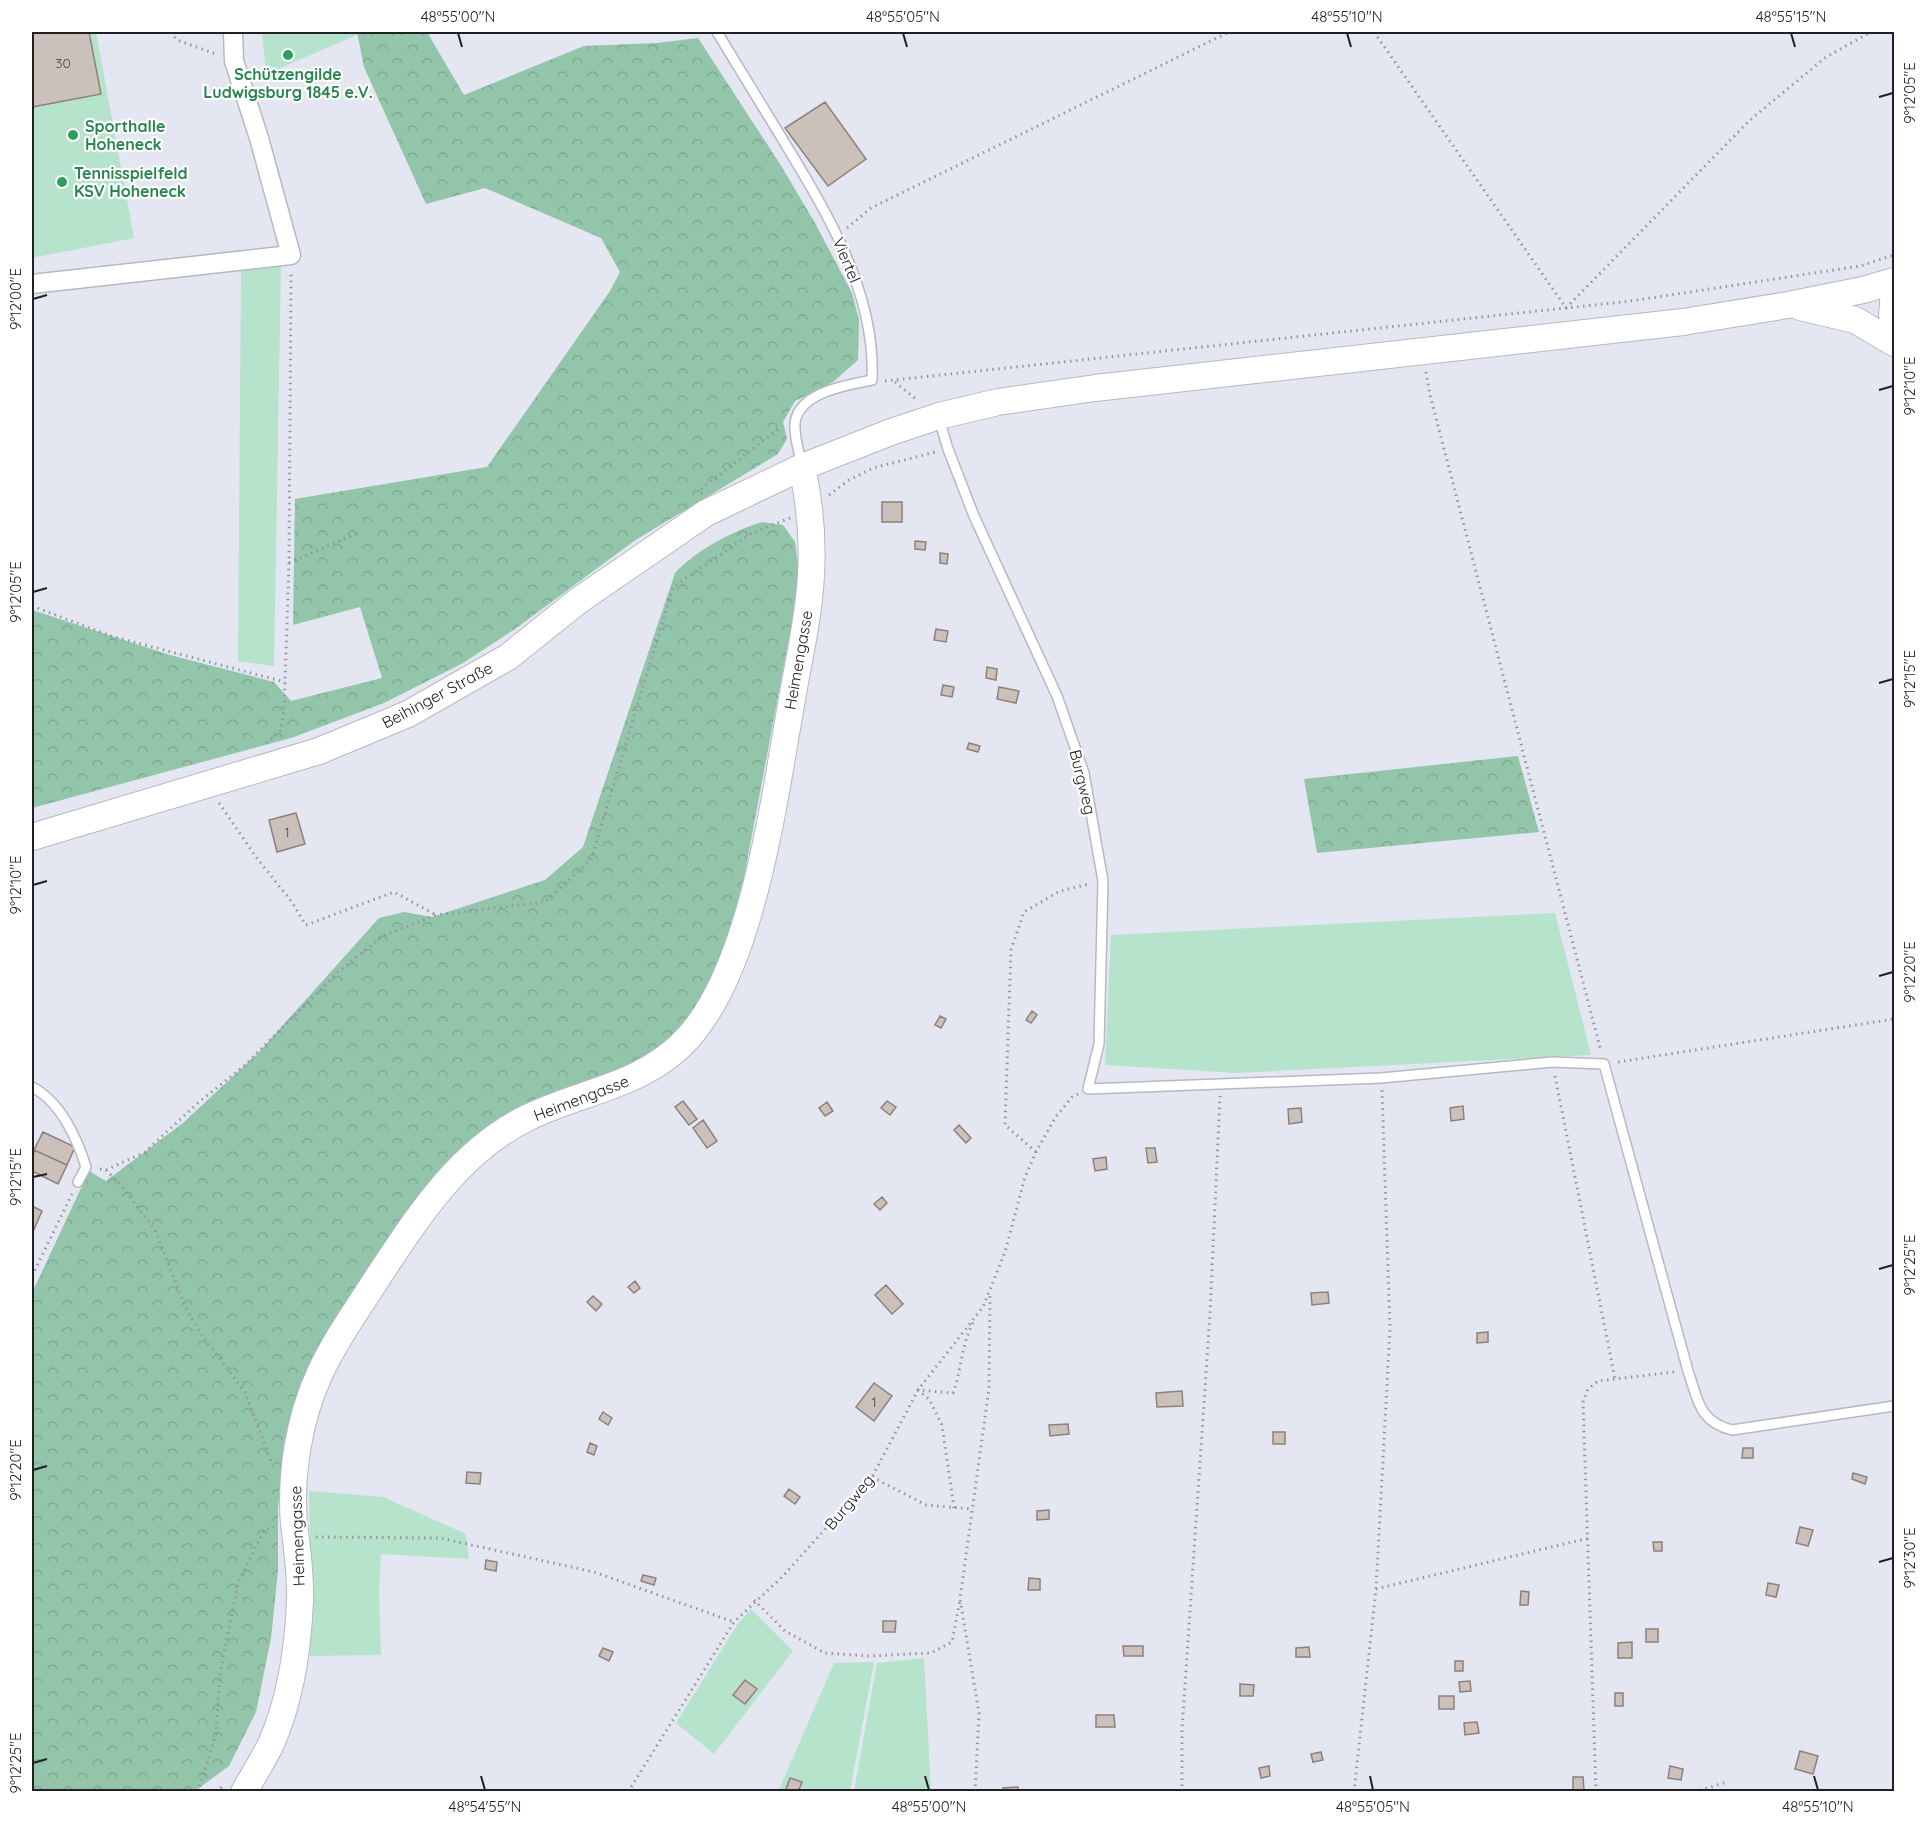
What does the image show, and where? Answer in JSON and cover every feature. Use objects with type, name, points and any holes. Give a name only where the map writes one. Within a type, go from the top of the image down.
[{"type":"main road","name":"Beihinger Straße","points":[[32,837],[319,752],[436,699],[508,657],[578,601],[706,513],[802,467],[939,416],[998,402],[1095,388],[1683,322],[1788,305],[1863,290],[1894,280]]},
{"type":"main road","points":[[1894,291],[1892,315],[1894,321]]},
{"type":"main road","points":[[1788,305],[1855,320],[1894,343]]},
{"type":"main road","name":"Heimengasse","points":[[244,1791],[271,1744],[287,1695],[300,1601],[295,1529],[300,1434],[308,1401],[321,1369],[357,1308],[428,1204],[467,1162],[522,1120],[552,1106],[634,1079],[650,1070],[683,1043],[716,993],[742,932],[766,844],[808,602],[812,558],[810,507],[802,467]]},
{"type":"street","points":[[32,284],[291,255],[259,138],[234,61],[233,32]]},
{"type":"lane","name":"Viertel","points":[[717,32],[807,181],[838,239],[855,274],[864,308],[873,358],[872,380],[831,390],[807,402],[797,415]]},
{"type":"lane","points":[[797,415],[795,426],[802,467]]},
{"type":"lane","name":"Burgweg","points":[[939,416],[948,448],[1001,579],[1057,696],[1084,772],[1103,881],[1099,1044],[1088,1089]]},
{"type":"lane","points":[[1088,1089],[1220,1086],[1381,1078],[1552,1062],[1604,1064],[1688,1371],[1704,1415],[1715,1426],[1732,1430],[1894,1406]]},
{"type":"lane","points":[[32,1080],[36,1090],[63,1119],[80,1147],[86,1167],[78,1182]]},
{"type":"path","points":[[171,32],[177,40],[234,61]]},
{"type":"path","points":[[838,239],[853,221],[871,208],[1229,32]]},
{"type":"path","points":[[1374,32],[1566,308]]},
{"type":"path","points":[[1566,308],[1750,120],[1826,57],[1871,32]]},
{"type":"path","points":[[270,745],[260,748],[280,732],[284,711],[289,563],[291,255]]},
{"type":"path","points":[[895,382],[1631,301],[1860,266],[1894,255]]},
{"type":"path","points":[[1423,352],[1430,395],[1604,1064],[1894,1019]]},
{"type":"path","points":[[701,490],[797,415]]},
{"type":"path","points":[[86,1167],[106,1170],[145,1152],[198,1102],[244,1066],[338,972],[383,936],[436,915],[545,902],[591,860],[673,587],[752,533],[788,519],[810,507],[849,480],[873,468],[948,448]]},
{"type":"path","points":[[289,563],[360,532]]},
{"type":"path","points":[[32,606],[111,636],[285,682]]},
{"type":"path","points":[[207,787],[256,858],[291,901],[306,925],[394,892],[436,915]]},
{"type":"path","points":[[1036,1152],[1005,1125],[1011,950],[1024,912],[1060,891],[1103,881]]},
{"type":"path","points":[[1552,1062],[1615,1379]]},
{"type":"path","points":[[1354,1791],[1376,1589],[1390,1329],[1381,1078]]},
{"type":"path","points":[[1182,1791],[1182,1730],[1209,1325],[1220,1086]]},
{"type":"path","name":"Burgweg","points":[[628,1791],[734,1622],[754,1600],[783,1576],[872,1477],[918,1390],[983,1307],[990,1294],[1036,1152],[1055,1118],[1072,1097],[1088,1089]]},
{"type":"path","points":[[106,1170],[134,1200],[155,1230],[180,1287],[185,1306],[199,1331],[245,1392],[273,1467]]},
{"type":"path","points":[[32,1276],[78,1182]]},
{"type":"path","points":[[754,1600],[785,1631],[825,1653],[869,1656],[930,1653],[952,1642],[960,1599],[988,1388],[990,1294]]},
{"type":"path","points":[[918,1390],[953,1393],[960,1374],[964,1343],[983,1307]]},
{"type":"path","points":[[1596,1791],[1583,1402],[1588,1389],[1598,1382],[1688,1371]]},
{"type":"path","points":[[918,1390],[929,1399],[942,1425],[954,1508]]},
{"type":"path","points":[[872,1477],[926,1506],[972,1509]]},
{"type":"path","points":[[198,1791],[216,1734],[220,1673],[238,1583],[264,1530],[295,1529],[440,1538],[594,1572],[734,1622]]},
{"type":"path","points":[[1376,1589],[1589,1538]]},
{"type":"path","points":[[960,1599],[979,1713],[975,1791]]},
{"type":"path","points":[[1694,1791],[1727,1782]]},
{"type":"green space","name":"Sporthalle Hoheneck","points":[[32,32],[96,32],[134,238],[32,258]]},
{"type":"green space","name":"Schützengilde Ludwigsburg 1845 e.V.","points":[[262,32],[356,32],[357,35],[266,74]]},
{"type":"green space","points":[[357,32],[427,32],[464,95],[584,46],[657,43],[698,38],[780,164],[815,223],[852,293],[859,320],[858,360],[833,382],[795,401],[783,422],[787,439],[778,454],[634,541],[515,629],[463,663],[384,703],[291,738],[32,808],[32,610],[170,655],[274,682],[291,701],[382,678],[360,607],[293,625],[295,499],[487,467],[610,291],[620,272],[601,238],[485,188],[426,204],[364,67]]},
{"type":"green space","points":[[281,264],[274,666],[238,661],[241,271]]},
{"type":"green space","points":[[762,522],[783,525],[795,542],[800,580],[735,925],[696,1017],[639,1069],[447,1175],[309,1371],[284,1442],[278,1509],[278,1571],[271,1638],[256,1712],[229,1766],[195,1791],[32,1792],[32,1293],[89,1171],[106,1181],[183,1123],[258,1053],[379,918],[404,912],[432,917],[545,880],[583,847],[675,573],[694,556],[716,542]]},
{"type":"green space","points":[[1518,756],[1539,832],[1317,853],[1304,779]]},
{"type":"green space","points":[[1555,913],[1591,1055],[1237,1073],[1105,1065],[1111,935]]},
{"type":"green space","points":[[309,1491],[383,1497],[466,1534],[469,1559],[381,1554],[379,1591],[381,1655],[304,1656],[311,1594]]},
{"type":"green space","points":[[751,1609],[793,1651],[714,1754],[676,1723],[737,1625]]},
{"type":"green space","points":[[924,1658],[931,1791],[854,1791],[877,1663]]},
{"type":"green space","points":[[874,1662],[850,1791],[778,1792],[834,1663]]},
{"type":"building","points":[[32,32],[89,32],[101,94],[32,107]]},
{"type":"building","points":[[825,102],[866,159],[828,186],[785,128]]},
{"type":"building","points":[[882,502],[902,502],[902,522],[882,522]]},
{"type":"building","points":[[915,541],[926,542],[925,550],[915,549]]},
{"type":"building","points":[[940,553],[948,554],[947,564],[940,563]]},
{"type":"building","points":[[936,629],[948,631],[946,642],[934,640]]},
{"type":"building","points":[[987,667],[997,669],[996,680],[986,678]]},
{"type":"building","points":[[943,685],[954,687],[952,697],[941,695]]},
{"type":"building","points":[[999,687],[1019,691],[1016,703],[997,699]]},
{"type":"building","points":[[969,743],[980,746],[978,752],[967,749]]},
{"type":"building","points":[[296,813],[305,844],[277,852],[269,820]]},
{"type":"building","points":[[1032,1011],[1037,1015],[1031,1023],[1026,1020]]},
{"type":"building","points":[[940,1016],[946,1019],[941,1028],[935,1025]]},
{"type":"building","points":[[683,1101],[697,1119],[689,1125],[675,1107]]},
{"type":"building","points":[[887,1101],[896,1107],[890,1115],[881,1108]]},
{"type":"building","points":[[827,1102],[833,1111],[825,1116],[819,1108]]},
{"type":"building","points":[[1463,1106],[1464,1119],[1451,1121],[1450,1108]]},
{"type":"building","points":[[1301,1108],[1302,1122],[1289,1124],[1288,1109]]},
{"type":"building","points":[[703,1120],[717,1141],[707,1148],[693,1128]]},
{"type":"building","points":[[959,1125],[971,1138],[966,1143],[954,1130]]},
{"type":"building","points":[[43,1132],[75,1147],[67,1165],[34,1150]]},
{"type":"building","points":[[1146,1148],[1155,1148],[1157,1162],[1148,1163]]},
{"type":"building","points":[[34,1150],[67,1165],[58,1184],[32,1171]]},
{"type":"building","points":[[1106,1157],[1107,1169],[1095,1171],[1093,1159]]},
{"type":"building","points":[[882,1197],[887,1203],[880,1210],[874,1204]]},
{"type":"building","points":[[32,1206],[42,1211],[32,1234]]},
{"type":"building","points":[[635,1281],[640,1288],[634,1293],[628,1287]]},
{"type":"building","points":[[886,1285],[903,1304],[892,1314],[875,1295]]},
{"type":"building","points":[[1328,1292],[1329,1303],[1312,1305],[1311,1293]]},
{"type":"building","points":[[593,1296],[602,1304],[596,1311],[587,1302]]},
{"type":"building","points":[[1488,1332],[1488,1342],[1477,1343],[1477,1333]]},
{"type":"building","points":[[874,1383],[892,1396],[874,1421],[856,1407]]},
{"type":"building","points":[[1182,1391],[1183,1406],[1157,1407],[1156,1393]]},
{"type":"building","points":[[603,1412],[612,1418],[608,1425],[599,1419]]},
{"type":"building","points":[[1068,1424],[1069,1434],[1050,1436],[1049,1425]]},
{"type":"building","points":[[1273,1432],[1285,1432],[1285,1444],[1273,1444]]},
{"type":"building","points":[[590,1443],[597,1446],[594,1455],[587,1452]]},
{"type":"building","points":[[1743,1448],[1753,1448],[1753,1458],[1742,1458]]},
{"type":"building","points":[[467,1472],[481,1473],[480,1484],[466,1483]]},
{"type":"building","points":[[1853,1473],[1867,1477],[1865,1484],[1852,1479]]},
{"type":"building","points":[[789,1489],[800,1497],[795,1504],[784,1496]]},
{"type":"building","points":[[1049,1510],[1049,1519],[1037,1520],[1037,1511]]},
{"type":"building","points":[[1800,1527],[1813,1530],[1808,1546],[1796,1543]]},
{"type":"building","points":[[1653,1542],[1662,1542],[1662,1551],[1654,1551]]},
{"type":"building","points":[[486,1560],[497,1562],[496,1571],[485,1569]]},
{"type":"building","points":[[643,1575],[656,1578],[654,1585],[641,1581]]},
{"type":"building","points":[[1029,1578],[1040,1579],[1040,1590],[1028,1590]]},
{"type":"building","points":[[1768,1583],[1779,1585],[1776,1597],[1766,1595]]},
{"type":"building","points":[[1521,1591],[1529,1592],[1528,1605],[1520,1605]]},
{"type":"building","points":[[883,1621],[896,1621],[895,1632],[883,1632]]},
{"type":"building","points":[[1646,1629],[1658,1629],[1658,1642],[1646,1642]]},
{"type":"building","points":[[1632,1642],[1632,1658],[1618,1658],[1618,1643]]},
{"type":"building","points":[[1123,1646],[1143,1646],[1143,1656],[1124,1656]]},
{"type":"building","points":[[1309,1647],[1310,1657],[1296,1657],[1296,1648]]},
{"type":"building","points":[[603,1648],[613,1652],[609,1661],[599,1656]]},
{"type":"building","points":[[1455,1661],[1463,1661],[1463,1671],[1455,1671]]},
{"type":"building","points":[[745,1680],[757,1689],[745,1704],[733,1695]]},
{"type":"building","points":[[1470,1681],[1471,1691],[1460,1692],[1459,1682]]},
{"type":"building","points":[[1240,1684],[1254,1685],[1253,1696],[1240,1696]]},
{"type":"building","points":[[1615,1693],[1623,1693],[1623,1706],[1615,1706]]},
{"type":"building","points":[[1439,1696],[1454,1696],[1454,1709],[1439,1709]]},
{"type":"building","points":[[1096,1715],[1114,1715],[1115,1727],[1096,1727]]},
{"type":"building","points":[[1477,1722],[1479,1733],[1465,1735],[1464,1723]]},
{"type":"building","points":[[1800,1751],[1818,1756],[1813,1774],[1795,1769]]},
{"type":"building","points":[[1321,1752],[1323,1760],[1313,1762],[1311,1754]]},
{"type":"building","points":[[1269,1766],[1270,1776],[1261,1778],[1259,1768]]},
{"type":"building","points":[[1670,1766],[1683,1769],[1681,1780],[1668,1778]]},
{"type":"building","points":[[1573,1777],[1583,1777],[1584,1790],[1573,1791]]},
{"type":"building","points":[[790,1778],[802,1782],[798,1792],[785,1792]]},
{"type":"building","points":[[1018,1787],[1018,1792],[1003,1792],[1003,1788]]},
{"type":"place","name":"Schützengilde Ludwigsburg 1845 e.V.","points":[[288,55]]},
{"type":"place","name":"Sporthalle Hoheneck","points":[[73,135]]},
{"type":"place","name":"Tennisspielfeld KSV Hoheneck","points":[[62,182]]}]
